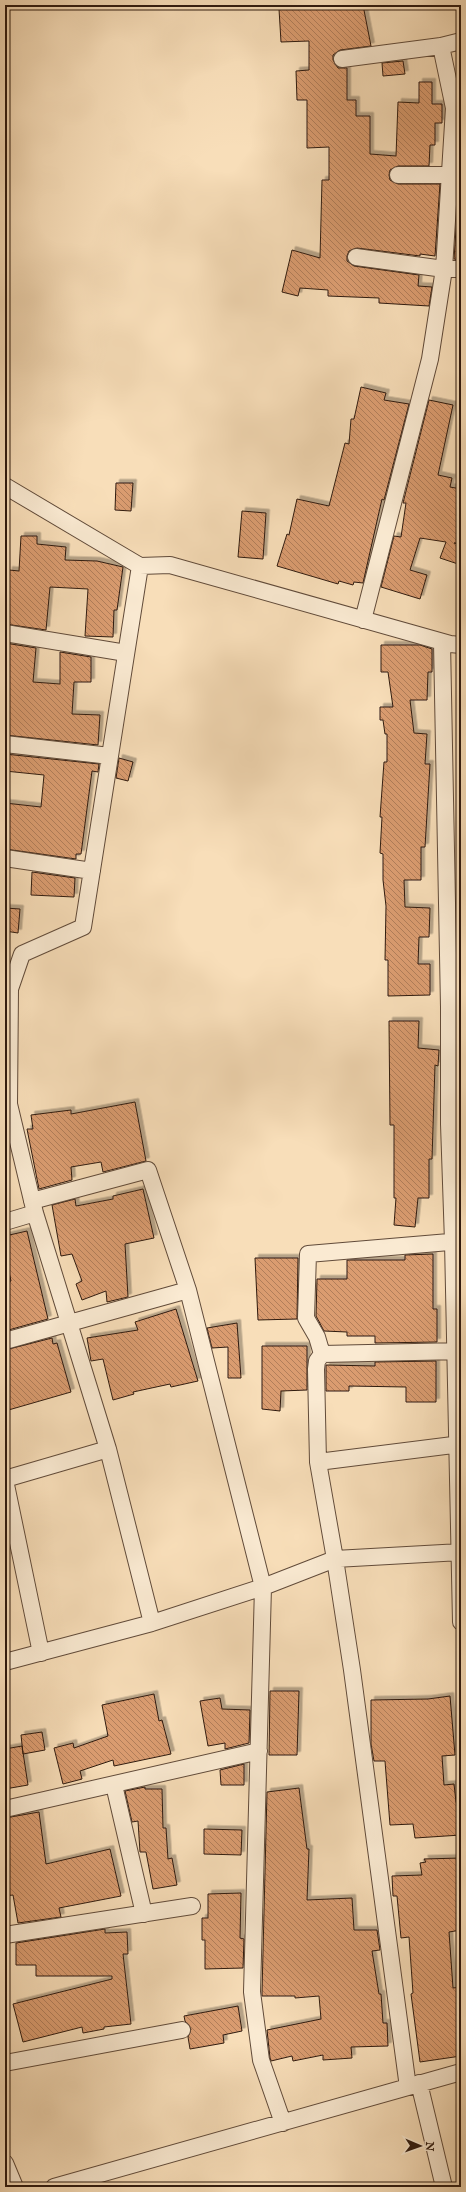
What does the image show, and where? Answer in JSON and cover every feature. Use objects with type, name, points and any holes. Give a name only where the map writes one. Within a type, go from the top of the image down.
[{"type":"street","points":[[342,59],[440,46],[461,41]]},
{"type":"street","points":[[363,620],[430,359],[444,269],[454,108],[440,46]]},
{"type":"street","points":[[398,175],[451,175]]},
{"type":"street","points":[[356,258],[444,269],[461,269]]},
{"type":"street","points":[[5,486],[140,566],[170,565],[442,642],[461,645]]},
{"type":"street","points":[[140,566],[83,927],[22,954],[10,989],[7,1104],[34,1207],[108,1449],[152,1623]]},
{"type":"street","points":[[5,633],[126,653]]},
{"type":"street","points":[[442,642],[454,883],[455,1123],[461,1622]]},
{"type":"street","points":[[5,744],[110,756]]},
{"type":"street","points":[[5,858],[92,871]]},
{"type":"street","points":[[5,1222],[34,1207],[148,1170],[188,1290],[263,1588],[252,1992],[261,2060],[283,2123]]},
{"type":"street","points":[[322,1354],[317,1337],[306,1318],[308,1254],[457,1242]]},
{"type":"street","points":[[5,1341],[188,1290]]},
{"type":"street","points":[[322,1354],[458,1351]]},
{"type":"street","points":[[322,1354],[317,1361],[316,1369],[318,1462],[335,1559],[413,2082],[444,2187]]},
{"type":"street","points":[[318,1462],[459,1444]]},
{"type":"street","points":[[41,1653],[5,1480],[108,1449]]},
{"type":"street","points":[[5,1662],[152,1623],[263,1588],[335,1559],[460,1552]]},
{"type":"street","points":[[5,1809],[259,1752]]},
{"type":"street","points":[[114,1784],[144,1914]]},
{"type":"street","points":[[5,1935],[192,1906]]},
{"type":"street","points":[[5,2063],[182,2030]]},
{"type":"street","points":[[413,2082],[461,2065]]},
{"type":"street","points":[[54,2187],[283,2123],[310,2109],[413,2082],[461,2072]]},
{"type":"street","points":[[5,2163],[15,2187]]},
{"type":"building","points":[[288,5],[363,5],[371,46],[340,50],[333,55],[333,60],[338,68],[347,68],[347,100],[356,100],[356,116],[370,116],[370,154],[396,156],[398,102],[419,103],[419,82],[432,82],[432,104],[442,104],[442,123],[435,123],[435,145],[430,145],[429,166],[398,166],[390,170],[389,175],[390,180],[398,184],[440,184],[435,256],[420,254],[420,256],[357,248],[349,251],[347,256],[347,261],[354,266],[419,275],[418,286],[432,287],[429,306],[379,303],[379,298],[328,296],[328,290],[300,288],[298,296],[282,292],[292,250],[320,258],[322,180],[329,180],[329,147],[307,148],[307,100],[297,100],[296,71],[309,70],[309,41],[281,42],[279,9],[288,9]]},
{"type":"building","points":[[403,61],[405,74],[383,76],[382,63]]},
{"type":"building","points":[[459,185],[461,185],[461,260],[454,259]]},
{"type":"building","points":[[361,387],[386,393],[384,400],[409,404],[384,500],[382,499],[363,583],[354,582],[353,585],[339,581],[338,584],[277,566],[287,534],[289,535],[297,499],[329,506],[345,443],[349,444],[351,419],[354,419]]},
{"type":"building","points":[[429,400],[453,405],[438,475],[452,478],[450,487],[461,489],[461,529],[457,543],[454,543],[461,545],[461,565],[440,558],[446,542],[420,538],[410,570],[427,575],[420,599],[381,587],[394,536],[401,537],[406,503],[403,503]]},
{"type":"building","points":[[116,483],[133,483],[131,511],[115,510]]},
{"type":"building","points":[[242,511],[266,513],[263,559],[238,557]]},
{"type":"building","points":[[21,536],[37,536],[37,544],[66,547],[65,560],[97,561],[123,567],[117,610],[114,610],[113,637],[85,636],[88,589],[50,587],[46,630],[5,624],[5,586],[7,586],[9,570],[19,571]]},
{"type":"building","points":[[5,643],[36,648],[33,682],[60,684],[60,652],[91,657],[91,682],[74,682],[72,714],[100,715],[98,745],[5,735]]},
{"type":"building","points":[[381,645],[420,645],[432,649],[432,672],[428,672],[427,700],[410,700],[414,733],[427,734],[425,764],[430,764],[425,847],[421,847],[421,880],[404,880],[405,907],[430,908],[429,937],[419,937],[418,964],[430,964],[430,995],[388,996],[388,960],[385,960],[386,906],[383,880],[383,854],[380,853],[382,817],[380,817],[384,762],[387,762],[387,734],[385,734],[383,720],[380,720],[380,707],[393,707],[388,672],[381,672]]},
{"type":"building","points":[[5,754],[99,764],[98,772],[92,771],[81,854],[76,854],[76,859],[5,849],[5,803],[41,807],[44,775],[5,771]]},
{"type":"building","points":[[119,758],[133,762],[128,781],[116,778]]},
{"type":"building","points":[[32,872],[75,878],[74,897],[31,895]]},
{"type":"building","points":[[5,908],[20,909],[18,933],[5,931]]},
{"type":"building","points":[[389,1021],[419,1021],[418,1048],[439,1050],[438,1066],[435,1065],[432,1159],[429,1159],[429,1198],[418,1198],[415,1227],[394,1225],[396,1198],[394,1198],[394,1125],[390,1125]]},
{"type":"building","points":[[135,1102],[146,1161],[103,1172],[101,1162],[71,1167],[72,1180],[39,1189],[27,1129],[33,1129],[31,1115],[71,1110],[71,1114]]},
{"type":"building","points":[[143,1189],[154,1238],[125,1244],[128,1297],[107,1302],[106,1291],[82,1300],[76,1284],[82,1281],[72,1254],[61,1256],[52,1205],[75,1199],[76,1206],[113,1199],[113,1196]]},
{"type":"building","points":[[27,1231],[48,1319],[5,1331],[5,1283],[11,1281],[5,1254],[5,1236]]},
{"type":"building","points":[[433,1254],[433,1309],[437,1309],[437,1342],[375,1343],[375,1336],[347,1336],[347,1332],[324,1331],[316,1316],[317,1279],[347,1279],[347,1260],[405,1260],[405,1255]]},
{"type":"building","points":[[255,1258],[298,1258],[297,1319],[258,1320]]},
{"type":"building","points":[[176,1309],[198,1381],[171,1387],[170,1384],[133,1392],[134,1394],[113,1400],[103,1359],[91,1361],[87,1338],[138,1330],[135,1322]]},
{"type":"building","points":[[237,1323],[241,1378],[228,1378],[228,1347],[212,1348],[207,1328]]},
{"type":"building","points":[[52,1338],[53,1344],[57,1343],[71,1392],[5,1411],[5,1350]]},
{"type":"building","points":[[262,1346],[307,1346],[307,1390],[281,1391],[280,1411],[262,1409]]},
{"type":"building","points":[[436,1361],[436,1402],[406,1402],[406,1387],[349,1386],[349,1391],[326,1391],[326,1365],[375,1366],[375,1362]]},
{"type":"building","points":[[270,1691],[299,1691],[297,1755],[269,1755]]},
{"type":"building","points":[[154,1694],[159,1721],[162,1720],[171,1754],[114,1766],[113,1760],[80,1771],[82,1779],[63,1784],[54,1748],[73,1743],[74,1748],[108,1736],[102,1705]]},
{"type":"building","points":[[450,1696],[455,1755],[442,1756],[444,1785],[454,1784],[456,1802],[461,1813],[461,1835],[415,1838],[413,1824],[390,1825],[385,1761],[374,1761],[371,1744],[371,1700],[428,1699]]},
{"type":"building","points":[[220,1698],[222,1709],[250,1710],[249,1743],[225,1749],[225,1743],[208,1746],[200,1701]]},
{"type":"building","points":[[42,1732],[45,1750],[23,1754],[21,1735]]},
{"type":"building","points":[[22,1746],[28,1785],[5,1789],[5,1749]]},
{"type":"building","points":[[244,1764],[244,1785],[221,1785],[220,1770]]},
{"type":"building","points":[[145,1787],[145,1789],[162,1789],[163,1828],[166,1828],[168,1859],[172,1858],[177,1885],[153,1889],[146,1852],[140,1852],[138,1821],[132,1822],[125,1791]]},
{"type":"building","points":[[299,1788],[307,1849],[309,1849],[307,1900],[352,1898],[354,1930],[377,1930],[380,1950],[372,1951],[379,1994],[381,1994],[383,2023],[387,2023],[388,2046],[351,2047],[352,2058],[323,2060],[323,2055],[293,2061],[292,2056],[271,2061],[270,2058],[267,2030],[321,2019],[319,1996],[295,1998],[295,1996],[262,1996],[267,1792]]},
{"type":"building","points":[[39,1812],[46,1864],[110,1849],[121,1896],[59,1908],[61,1917],[18,1923],[13,1895],[5,1896],[5,1818]]},
{"type":"building","points":[[204,1829],[242,1830],[241,1855],[204,1854]]},
{"type":"building","points":[[461,1858],[461,1930],[449,1932],[453,1988],[461,1987],[461,2056],[420,2062],[411,1994],[413,1993],[409,1937],[401,1938],[397,1896],[393,1896],[392,1876],[422,1875],[420,1863],[426,1862],[424,1859]]},
{"type":"building","points":[[241,1893],[240,1938],[244,1939],[243,1968],[205,1969],[205,1940],[202,1940],[202,1918],[208,1918],[208,1894]]},
{"type":"building","points":[[105,1929],[105,1933],[127,1932],[128,1954],[123,1954],[131,2024],[104,2027],[104,2029],[83,2033],[82,2027],[23,2042],[13,2004],[112,1979],[112,1976],[36,1976],[36,1965],[16,1965],[16,1943]]},
{"type":"building","points":[[238,2006],[242,2031],[223,2035],[224,2043],[190,2049],[188,2037],[191,2029],[185,2021],[184,2016]]}]
